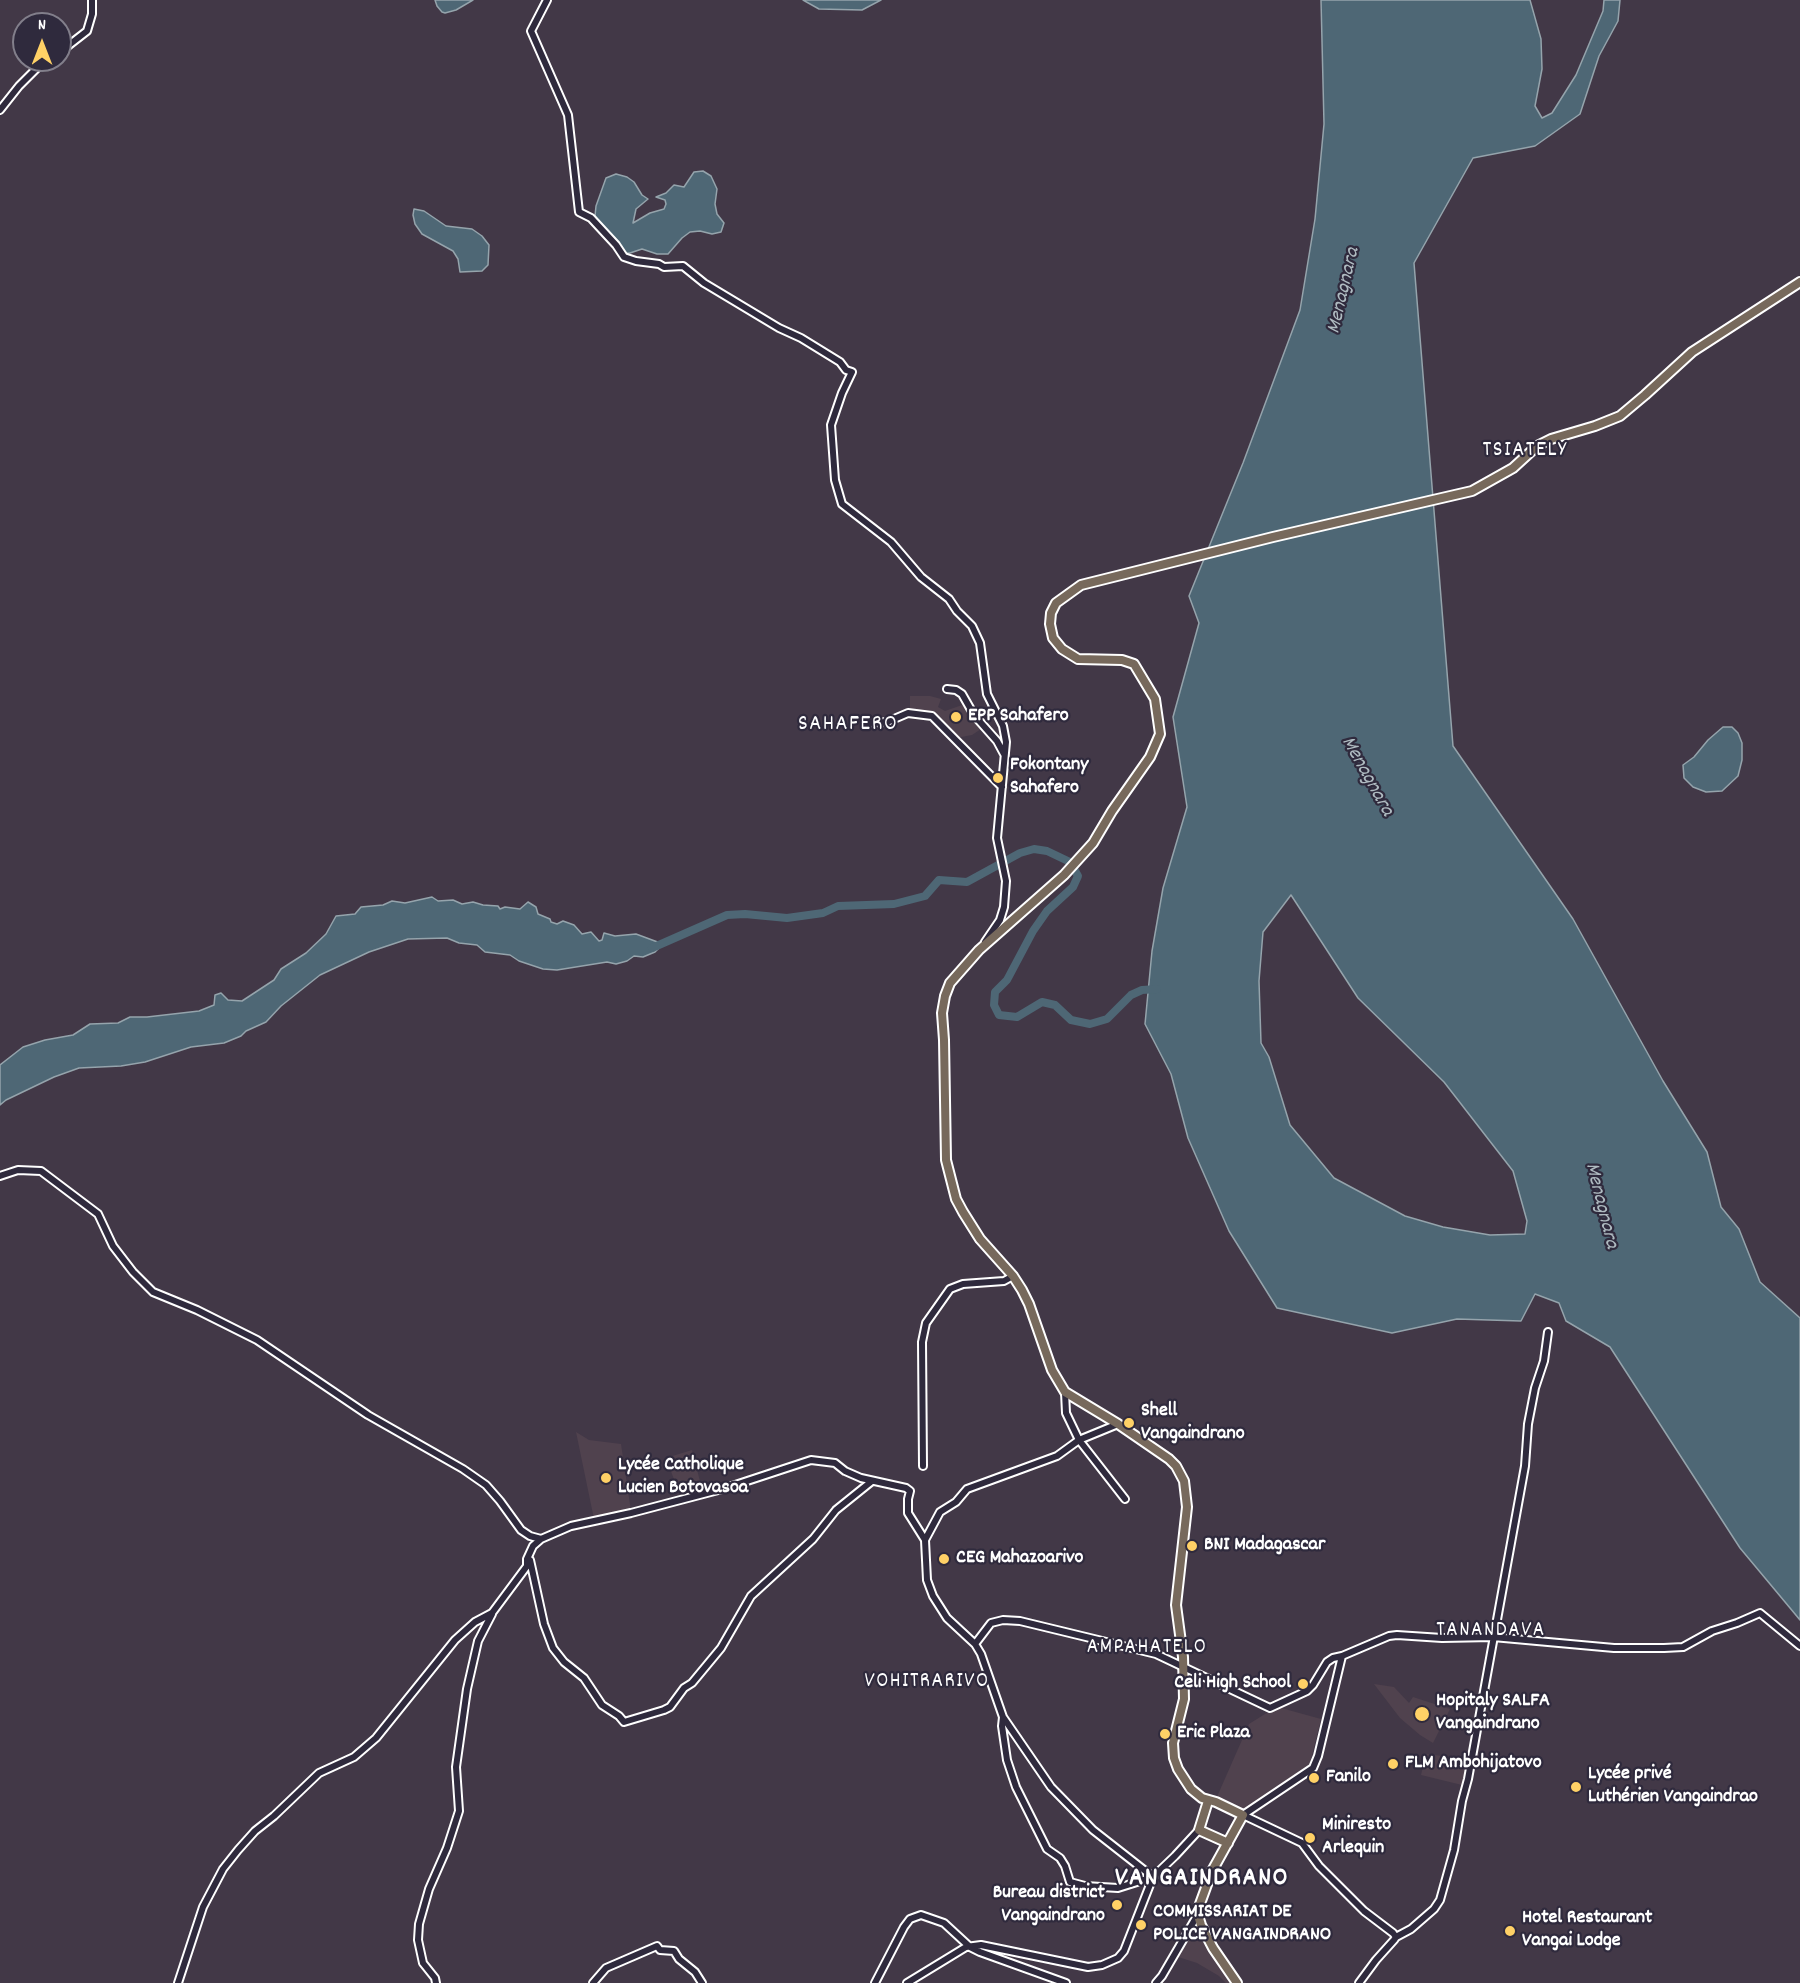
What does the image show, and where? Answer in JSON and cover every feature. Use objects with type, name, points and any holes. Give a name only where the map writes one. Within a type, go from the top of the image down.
[{"type":"main road","points":[[1237,1983],[1213,1948],[1197,1916],[1198,1907],[1212,1871],[1243,1815],[1216,1802],[1208,1801],[1186,1783],[1174,1758],[1173,1743],[1184,1699],[1184,1668],[1176,1605],[1187,1508],[1184,1481],[1176,1466],[1169,1459],[1118,1424],[1065,1392],[1052,1370],[1029,1304],[1013,1276],[980,1239],[956,1199],[946,1160],[942,1013],[950,983],[979,950],[1064,875],[1093,843],[1112,811],[1150,757],[1160,734],[1155,699],[1134,664],[1122,660],[1078,659],[1062,649],[1053,638],[1050,624],[1051,613],[1056,603],[1081,585],[1472,491],[1513,468],[1537,446],[1551,439],[1620,416],[1692,352],[1800,282]]},
{"type":"main road","points":[[1208,1801],[1199,1830],[1228,1843]]},
{"type":"street","points":[[72,43],[87,31],[92,14],[92,0]]},
{"type":"street","points":[[547,0],[531,31],[568,115],[579,212],[591,218],[616,244],[624,257],[664,267],[683,266],[704,283],[779,328],[811,344],[852,372],[831,425],[835,480],[840,501],[891,542],[921,577],[950,599],[957,611],[972,626],[980,643],[987,694],[1003,726],[1006,742],[997,838],[1006,880],[1004,907],[1000,920],[979,950]]},
{"type":"street","points":[[0,110],[33,72]]},
{"type":"street","points":[[947,689],[956,690],[962,694],[974,715],[1005,755]]},
{"type":"street","points":[[869,723],[887,722],[908,713],[932,716],[1002,787]]},
{"type":"street","points":[[0,1176],[18,1170],[41,1171],[98,1214],[113,1246],[133,1272],[153,1292],[197,1310],[257,1340],[368,1416],[463,1469],[486,1485],[521,1530],[541,1539]]},
{"type":"street","points":[[923,1466],[922,1342],[926,1323],[950,1289],[963,1284],[1004,1281],[1013,1276]]},
{"type":"street","points":[[1359,1983],[1396,1937],[1411,1929],[1434,1909],[1440,1900],[1454,1850],[1525,1466],[1528,1424],[1535,1388],[1544,1361],[1548,1332]]},
{"type":"street","points":[[1065,1392],[1066,1413],[1079,1440],[1125,1499]]},
{"type":"street","points":[[925,1539],[940,1512],[956,1502],[967,1489],[1057,1456],[1079,1440],[1118,1424]]},
{"type":"street","points":[[436,1983],[435,1978],[423,1963],[418,1940],[419,1924],[429,1889],[443,1860],[459,1811],[456,1767],[467,1689],[478,1641],[492,1613],[527,1566],[527,1559],[533,1546],[541,1539],[571,1526],[631,1514],[726,1488],[811,1460],[835,1463],[845,1471],[910,1491],[908,1513],[925,1539],[927,1580],[933,1596],[947,1618],[975,1644],[981,1654],[1003,1717],[1007,1760],[1016,1787],[1047,1849],[1060,1858],[1070,1882],[1085,1886],[1118,1888],[1153,1878]]},
{"type":"street","points":[[527,1559],[530,1560],[544,1624],[553,1648],[564,1662],[584,1678],[602,1705],[624,1722],[670,1707],[684,1688],[692,1683],[721,1648],[751,1596],[813,1539],[836,1510],[872,1481]]},
{"type":"street","points":[[178,1983],[203,1907],[223,1869],[238,1850],[255,1831],[319,1773],[354,1757],[376,1737],[454,1640],[475,1622],[492,1613]]},
{"type":"street","points":[[975,1644],[991,1623],[1003,1620],[1020,1621],[1156,1654],[1270,1708],[1307,1691],[1327,1662],[1333,1658],[1389,1636],[1493,1637],[1614,1648],[1683,1647],[1712,1631],[1760,1613],[1800,1646]]},
{"type":"street","points":[[1243,1815],[1313,1768],[1318,1756],[1342,1656]]},
{"type":"street","points":[[1003,1717],[1051,1787],[1093,1830],[1153,1878]]},
{"type":"street","points":[[1243,1815],[1302,1843],[1319,1866],[1364,1911],[1396,1937]]},
{"type":"street","points":[[907,1983],[966,1947],[990,1946],[1088,1967],[1102,1965],[1118,1958],[1124,1951],[1153,1878],[1199,1830]]},
{"type":"street","points":[[875,1983],[910,1919],[921,1915],[944,1923],[970,1947],[980,1952],[1066,1983]]},
{"type":"street","points":[[1156,1983],[1197,1916]]},
{"type":"street","points":[[593,1983],[606,1968],[657,1946],[660,1950],[674,1951],[679,1959],[695,1972],[702,1983]]},
{"type":"shaded area","name":"EPP Sahafero","points":[[910,696],[930,696],[941,699],[938,707],[945,711],[965,704],[981,729],[972,735],[956,738],[935,713],[910,710]]},
{"type":"shaded area","name":"Lycée Catholique Lucien Botovasoa","points":[[576,1432],[589,1440],[621,1444],[631,1511],[594,1519]]},
{"type":"shaded area","points":[[692,1450],[703,1493],[699,1494],[695,1482],[678,1490],[666,1458]]},
{"type":"shaded area","name":"Hopitaly SALFA Vangaindrano","points":[[1374,1684],[1394,1687],[1409,1703],[1413,1697],[1450,1709],[1433,1743],[1400,1718]]},
{"type":"shaded area","points":[[1281,1708],[1321,1719],[1309,1767],[1243,1811],[1216,1799],[1249,1724]]},
{"type":"shaded area","points":[[1426,1754],[1467,1759],[1462,1785],[1421,1775]]},
{"type":"shaded area","points":[[1196,1920],[1236,1983],[1226,1983],[1197,1963],[1175,1956]]},
{"type":"water","points":[[435,0],[473,0],[456,10],[445,13],[437,6]]},
{"type":"water","points":[[803,0],[881,0],[862,10],[819,9]]},
{"type":"water","name":"Menagnara","points":[[1321,0],[1530,0],[1541,39],[1542,69],[1535,106],[1542,118],[1552,113],[1576,75],[1603,11],[1604,0],[1620,0],[1618,21],[1599,56],[1580,114],[1535,146],[1473,158],[1414,263],[1453,746],[1573,919],[1663,1081],[1707,1152],[1721,1207],[1739,1229],[1760,1282],[1800,1318],[1800,1620],[1740,1548],[1610,1347],[1566,1321],[1559,1303],[1535,1294],[1521,1321],[1457,1319],[1392,1333],[1277,1308],[1229,1231],[1188,1138],[1171,1074],[1145,1024],[1152,951],[1163,888],[1187,807],[1173,717],[1199,623],[1189,596],[1243,463],[1300,310],[1315,219],[1324,124]],"holes":[[[1291,895],[1358,998],[1444,1082],[1513,1171],[1527,1221],[1525,1234],[1490,1235],[1443,1227],[1405,1216],[1334,1178],[1290,1125],[1269,1057],[1261,1043],[1259,981],[1263,932]]]},
{"type":"water","points":[[703,171],[711,176],[717,189],[715,204],[717,214],[724,223],[721,232],[712,234],[700,231],[690,232],[668,254],[657,254],[642,249],[626,253],[595,216],[596,206],[606,178],[616,174],[627,177],[648,199],[636,209],[633,223],[650,213],[664,209],[665,200],[656,197],[666,193],[674,185],[684,187],[694,172]]},
{"type":"water","points":[[414,209],[424,211],[446,226],[472,229],[482,236],[489,245],[488,265],[482,271],[460,272],[458,259],[453,251],[422,234],[415,224]]},
{"type":"water","points":[[1723,727],[1732,727],[1738,733],[1742,743],[1742,760],[1738,776],[1722,791],[1706,792],[1693,787],[1684,778],[1683,765]]},
{"type":"water","points":[[432,897],[438,901],[453,900],[462,904],[473,902],[498,906],[500,909],[505,907],[520,909],[528,902],[536,907],[538,914],[550,919],[551,922],[557,924],[563,921],[574,925],[582,934],[591,932],[599,941],[602,940],[604,933],[615,936],[636,934],[663,944],[655,952],[643,957],[634,956],[616,964],[607,962],[557,970],[543,969],[519,961],[510,955],[485,952],[477,945],[459,943],[447,938],[408,939],[369,952],[320,975],[281,1006],[266,1022],[224,1043],[191,1047],[145,1062],[121,1066],[79,1068],[54,1077],[0,1105],[0,1065],[23,1047],[73,1035],[90,1024],[118,1023],[130,1017],[199,1011],[214,1005],[215,995],[221,993],[228,1000],[242,1001],[274,980],[281,969],[306,953],[326,934],[336,916],[355,914],[361,907],[383,905],[392,901],[405,903]]},
{"type":"waterway","points":[[652,948],[727,915],[745,914],[787,918],[823,913],[838,906],[894,904],[925,896],[939,880],[967,882],[1020,853],[1034,849],[1047,851],[1070,862],[1078,876],[1073,887],[1047,911],[1033,931],[1007,980],[995,992],[994,1005],[999,1015],[1017,1017],[1042,1002],[1055,1005],[1071,1020],[1090,1024],[1107,1019],[1131,995],[1142,990],[1157,989]]},
{"type":"place","name":"EPP Sahafero","points":[[956,717]]},
{"type":"place","name":"Fokontany Sahafero","points":[[998,778]]},
{"type":"place","name":"Shell Vangaindrano","points":[[1129,1423]]},
{"type":"place","name":"Lycée Catholique Lucien Botovasoa","points":[[606,1478]]},
{"type":"place","name":"BNI Madagascar","points":[[1192,1546]]},
{"type":"place","name":"CEG Mahazoarivo","points":[[944,1559]]},
{"type":"place","name":"Celi High School","points":[[1303,1684]]},
{"type":"place","name":"Hopitaly SALFA Vangaindrano","points":[[1422,1714]]},
{"type":"place","name":"Eric Plaza","points":[[1165,1734]]},
{"type":"place","name":"FLM Ambohijatovo","points":[[1393,1764]]},
{"type":"place","name":"Fanilo","points":[[1314,1778]]},
{"type":"place","name":"Lycée privé Luthérien Vangaindrao","points":[[1576,1787]]},
{"type":"place","name":"Miniresto Arlequin","points":[[1310,1838]]},
{"type":"place","name":"Bureau district Vangaindrano","points":[[1117,1905]]},
{"type":"place","name":"COMMISSARIAT DE POLICE VANGAINDRANO","points":[[1141,1925]]},
{"type":"place","name":"Hotel Restaurant Vangai Lodge","points":[[1510,1931]]},
{"type":"district","name":"TSIATELY","points":[[1525,452]]},
{"type":"district","name":"SAHAFERO","points":[[848,726]]},
{"type":"district","name":"TANANDAVA","points":[[1491,1632]]},
{"type":"district","name":"AMPAHATELO","points":[[1147,1649]]},
{"type":"district","name":"VOHITRARIVO","points":[[927,1683]]},
{"type":"district","name":"VANGAINDRANO","points":[[1202,1880]]}]
